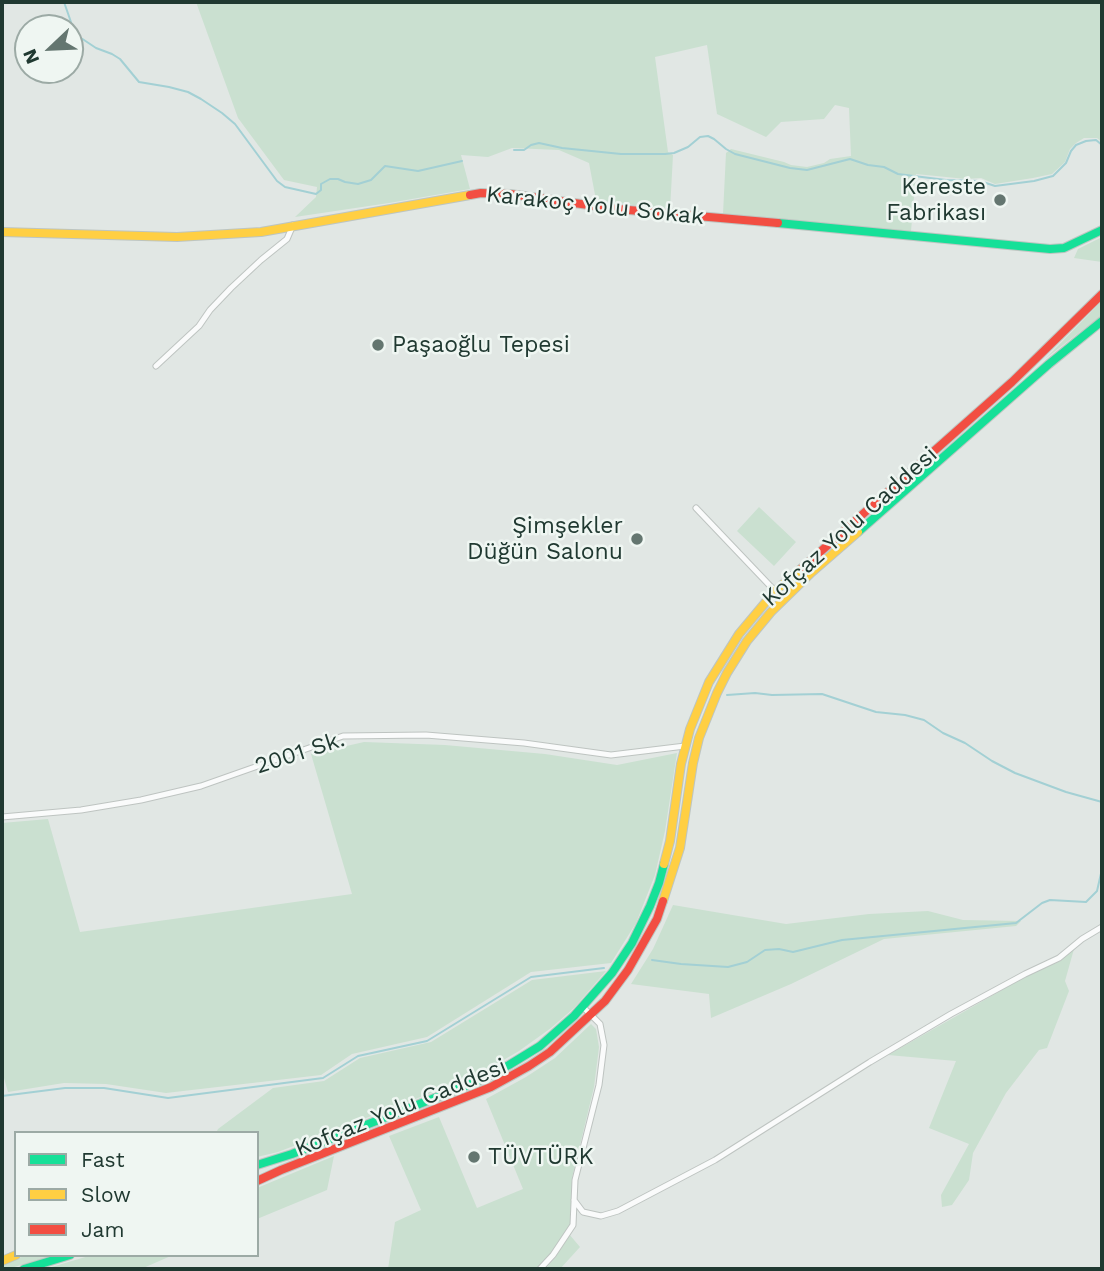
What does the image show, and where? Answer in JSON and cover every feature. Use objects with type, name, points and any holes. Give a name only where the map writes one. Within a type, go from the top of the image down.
[{"type":"main road","name":"Karakoç Yolu Sokak","points":[[2,232],[177,237],[261,232],[481,193],[510,194],[617,209],[1050,249],[1064,248],[1102,230]]},
{"type":"main road","name":"Kofçaz Yolu Caddesi","points":[[259,1164],[478,1081],[540,1046],[583,1007],[622,960],[650,906],[670,841],[685,746],[704,694],[719,665],[749,621],[775,592],[1012,382],[1102,294]]},
{"type":"main road","name":"Kofçaz Yolu Caddesi","points":[[259,1180],[491,1087],[550,1052],[592,1015],[628,970],[657,919],[680,848],[699,738],[727,673],[747,642],[771,612],[813,572],[1049,364],[1102,321]]},
{"type":"main road","points":[[24,1269],[64,1257]]},
{"type":"street","points":[[156,366],[198,326],[231,288],[287,239],[293,225]]},
{"type":"street","points":[[696,508],[775,592]]},
{"type":"street","name":"2001 Sk.","points":[[2,817],[93,808],[189,789],[343,736],[426,735],[524,743],[611,755],[685,746]]},
{"type":"street","points":[[574,1200],[583,1212],[601,1216],[618,1211],[715,1160],[951,1014],[1059,958],[1102,927]]},
{"type":"street","points":[[540,1269],[573,1225],[575,1180],[599,1084],[604,1045],[600,1024],[583,1007]]},
{"type":"green space","points":[[196,2],[1102,2],[1102,142],[1097,138],[1084,138],[1070,149],[1065,162],[1052,174],[1033,178],[995,184],[981,178],[916,174],[911,231],[723,214],[726,153],[731,149],[807,167],[830,159],[851,156],[849,108],[835,105],[824,119],[781,122],[766,137],[717,114],[707,45],[655,57],[668,152],[673,155],[670,210],[596,200],[589,163],[559,150],[512,148],[488,157],[461,155],[470,189],[295,217],[316,197],[317,187],[284,180],[238,118]]},
{"type":"green space","points":[[1102,237],[1102,262],[1074,258],[1078,249]]},
{"type":"green space","points":[[1102,301],[1102,315],[1045,359]]},
{"type":"green space","points":[[759,507],[796,542],[774,566],[737,531]]},
{"type":"green space","points":[[364,742],[445,745],[545,754],[617,765],[677,753],[655,875],[636,923],[611,963],[531,972],[427,1037],[352,1054],[321,1075],[166,1093],[106,1084],[64,1083],[8,1092],[2,1071],[2,823],[48,819],[80,932],[352,894],[311,754]]},
{"type":"green space","points":[[673,905],[786,924],[869,914],[928,911],[963,920],[1021,921],[1016,926],[884,939],[791,984],[711,1018],[709,994],[631,984],[653,949]]},
{"type":"green space","points":[[1074,949],[1065,981],[1069,991],[1047,1048],[1039,1050],[1006,1093],[973,1153],[969,1180],[952,1205],[942,1207],[941,1195],[969,1144],[929,1128],[956,1061],[888,1055],[1023,978],[1060,961]]},
{"type":"green space","points":[[606,971],[574,1008],[519,1051],[486,1070],[436,1091],[278,1152],[259,1157],[259,1131],[217,1131],[273,1088],[324,1081],[360,1058],[431,1042],[532,980]]},
{"type":"green space","points":[[591,1024],[596,1029],[599,1047],[594,1087],[572,1178],[571,1224],[552,1254],[537,1269],[388,1269],[395,1222],[421,1210],[389,1136],[439,1117],[477,1208],[523,1189],[486,1099],[555,1058]]},
{"type":"green space","points":[[334,1156],[327,1190],[259,1218],[259,1187]]},
{"type":"green space","points":[[569,1234],[580,1247],[560,1269],[545,1269],[555,1258]]},
{"type":"green space","points":[[22,1257],[47,1257],[8,1269],[2,1269],[2,1266]]},
{"type":"green space","points":[[85,1257],[168,1257],[141,1269],[45,1269]]},
{"type":"waterway","points":[[64,2],[78,36],[120,59],[139,82],[188,92],[222,113],[235,124],[277,181],[285,187],[316,194],[321,190],[321,184],[330,179],[358,184],[371,180],[385,166],[418,171],[462,161]]},
{"type":"waterway","points":[[514,150],[524,150],[539,143],[621,154],[665,154],[674,153],[688,147],[700,137],[708,136],[735,154],[790,168],[807,170],[850,159],[884,167],[898,174],[980,181],[995,186],[1053,176],[1066,163],[1076,145],[1096,140],[1102,145]]},
{"type":"waterway","points":[[727,695],[822,694],[876,712],[924,720],[1015,773],[1102,802]]},
{"type":"waterway","points":[[652,960],[728,967],[747,962],[765,950],[793,952],[842,940],[1016,923],[1050,900],[1086,902],[1097,891],[1102,869]]},
{"type":"waterway","points":[[2,1096],[65,1088],[104,1088],[168,1098],[323,1078],[358,1056],[427,1041],[531,977],[604,968]]},
{"type":"traffic: fast","points":[[778,223],[1050,249],[1064,248],[1102,230]]},
{"type":"traffic: fast","points":[[858,532],[1049,364],[1102,321]]},
{"type":"traffic: fast","points":[[259,1164],[478,1081],[540,1046],[574,1016],[612,973],[632,943],[650,906],[664,864]]},
{"type":"traffic: fast","points":[[24,1269],[63,1257]]},
{"type":"traffic: slow","points":[[2,232],[177,237],[261,232],[470,195]]},
{"type":"traffic: slow","points":[[663,901],[680,848],[699,738],[727,673],[747,641],[771,612],[858,532]]},
{"type":"traffic: slow","points":[[664,864],[681,764],[690,729],[709,682],[739,634],[775,591],[802,568]]},
{"type":"traffic: slow","points":[[2,1261],[14,1256]]},
{"type":"traffic: jam","points":[[470,195],[510,194],[617,209],[778,223]]},
{"type":"traffic: jam","points":[[802,568],[1012,382],[1102,294]]},
{"type":"traffic: jam","points":[[259,1180],[491,1087],[550,1052],[605,1001],[628,970],[657,919],[663,901]]},
{"type":"place","name":"Kereste Fabrikası","points":[[1000,200]]},
{"type":"place","name":"Paşaoğlu Tepesi","points":[[378,345]]},
{"type":"place","name":"Şimşekler Düğün Salonu","points":[[637,539]]},
{"type":"place","name":"TÜVTÜRK","points":[[474,1157]]}]
